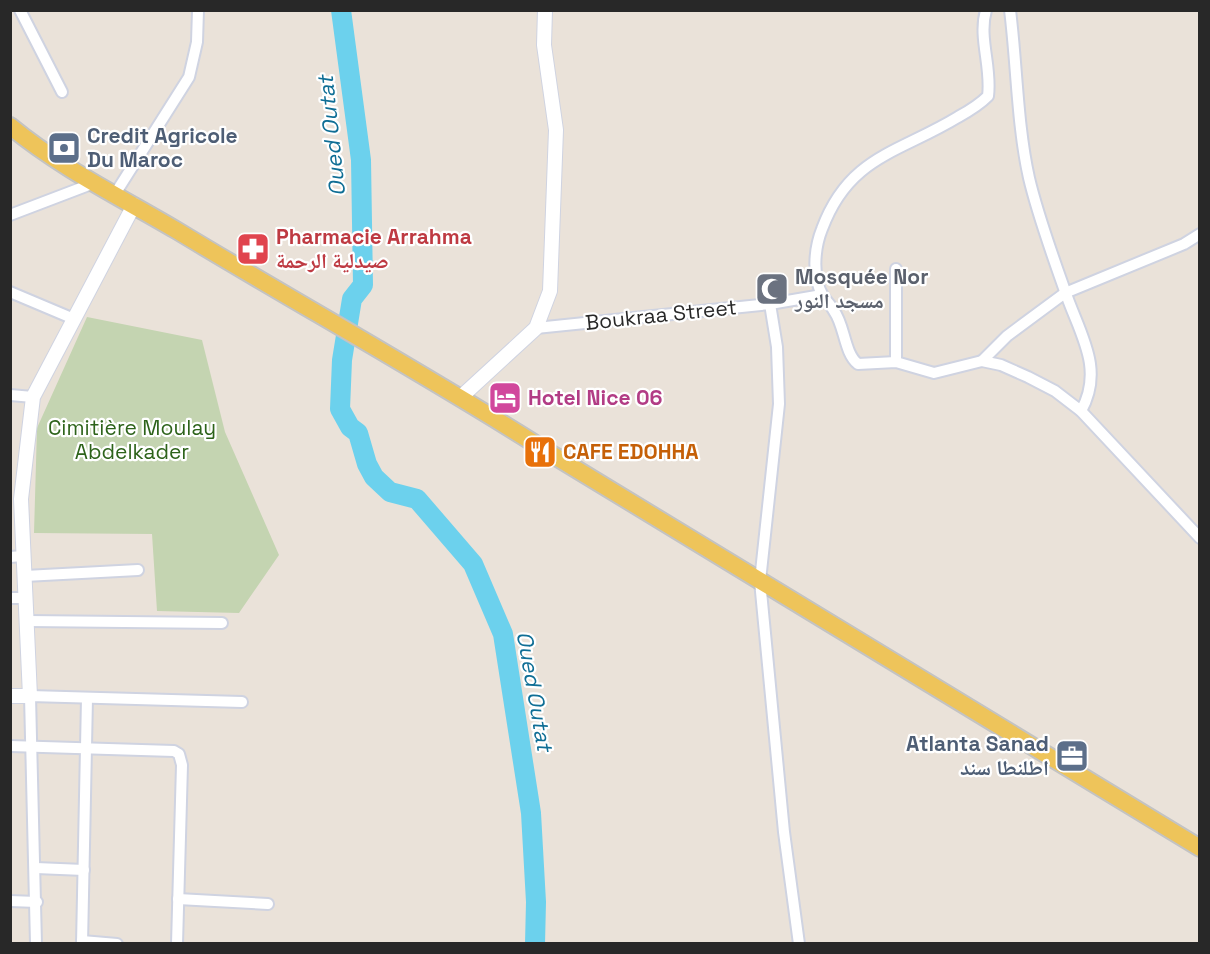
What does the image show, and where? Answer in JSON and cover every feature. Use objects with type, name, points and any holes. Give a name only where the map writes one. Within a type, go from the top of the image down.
[{"type":"main road","points":[[10,126],[39,150],[329,323],[461,397],[1200,848]]},
{"type":"street","points":[[20,10],[62,92]]},
{"type":"street","points":[[115,194],[189,77],[197,42],[198,10]]},
{"type":"street","points":[[461,397],[536,328],[550,291],[556,130],[544,45],[545,10]]},
{"type":"street","points":[[986,10],[983,26],[989,70],[988,96],[949,122],[890,150],[865,168],[835,198],[818,238],[815,255],[822,295],[843,326],[854,361],[863,366],[896,362],[934,373],[982,361],[1001,364],[1054,391],[1081,411],[1200,537]]},
{"type":"street","points":[[1010,10],[1029,178],[1065,293],[1083,338],[1092,374],[1091,389],[1081,411]]},
{"type":"street","points":[[10,215],[94,183]]},
{"type":"street","points":[[36,944],[33,747],[26,598],[24,576],[17,556],[16,499],[33,398],[134,205]]},
{"type":"street","points":[[982,361],[1007,336],[1065,293],[1184,244],[1200,234]]},
{"type":"street","points":[[896,269],[896,362]]},
{"type":"street","points":[[10,292],[74,319]]},
{"type":"street","name":"Boukraa Street","points":[[536,328],[770,304],[822,295]]},
{"type":"street","points":[[770,304],[778,356],[779,404],[760,581],[784,832],[798,944]]},
{"type":"street","points":[[10,395],[33,398]]},
{"type":"street","points":[[24,576],[138,570]]},
{"type":"street","points":[[10,598],[26,598]]},
{"type":"street","points":[[27,621],[222,623]]},
{"type":"street","points":[[10,696],[243,702]]},
{"type":"street","points":[[87,698],[82,942],[117,944]]},
{"type":"street","points":[[10,746],[174,751],[179,754],[182,765],[177,944]]},
{"type":"street","points":[[36,868],[84,870]]},
{"type":"street","points":[[178,899],[268,904]]},
{"type":"street","points":[[10,901],[37,902]]},
{"type":"green space","name":"Cimitière Moulay Abdelkader","points":[[87,317],[202,340],[225,432],[279,555],[239,613],[157,611],[152,534],[34,533],[37,428]]},
{"type":"waterway","name":"Oued Outat","points":[[341,10],[361,160],[363,285],[352,299],[342,360],[340,409],[350,427],[358,433],[367,464],[374,477],[390,492],[417,499],[473,564],[503,634],[531,813],[536,902],[535,944]]},
{"type":"place","name":"Credit Agricole Du Maroc","points":[[64,148]]},
{"type":"place","name":"Pharmacie Arrahma صيدلية الرحمة","points":[[253,249]]},
{"type":"place","name":"Mosquée Nor مسجد النور","points":[[772,289]]},
{"type":"place","name":"Hotel Nice 06","points":[[505,398]]},
{"type":"place","name":"CAFE EDOHHA","points":[[540,452]]},
{"type":"place","name":"Atlanta Sanad اطلنطا سند","points":[[1072,756]]}]
